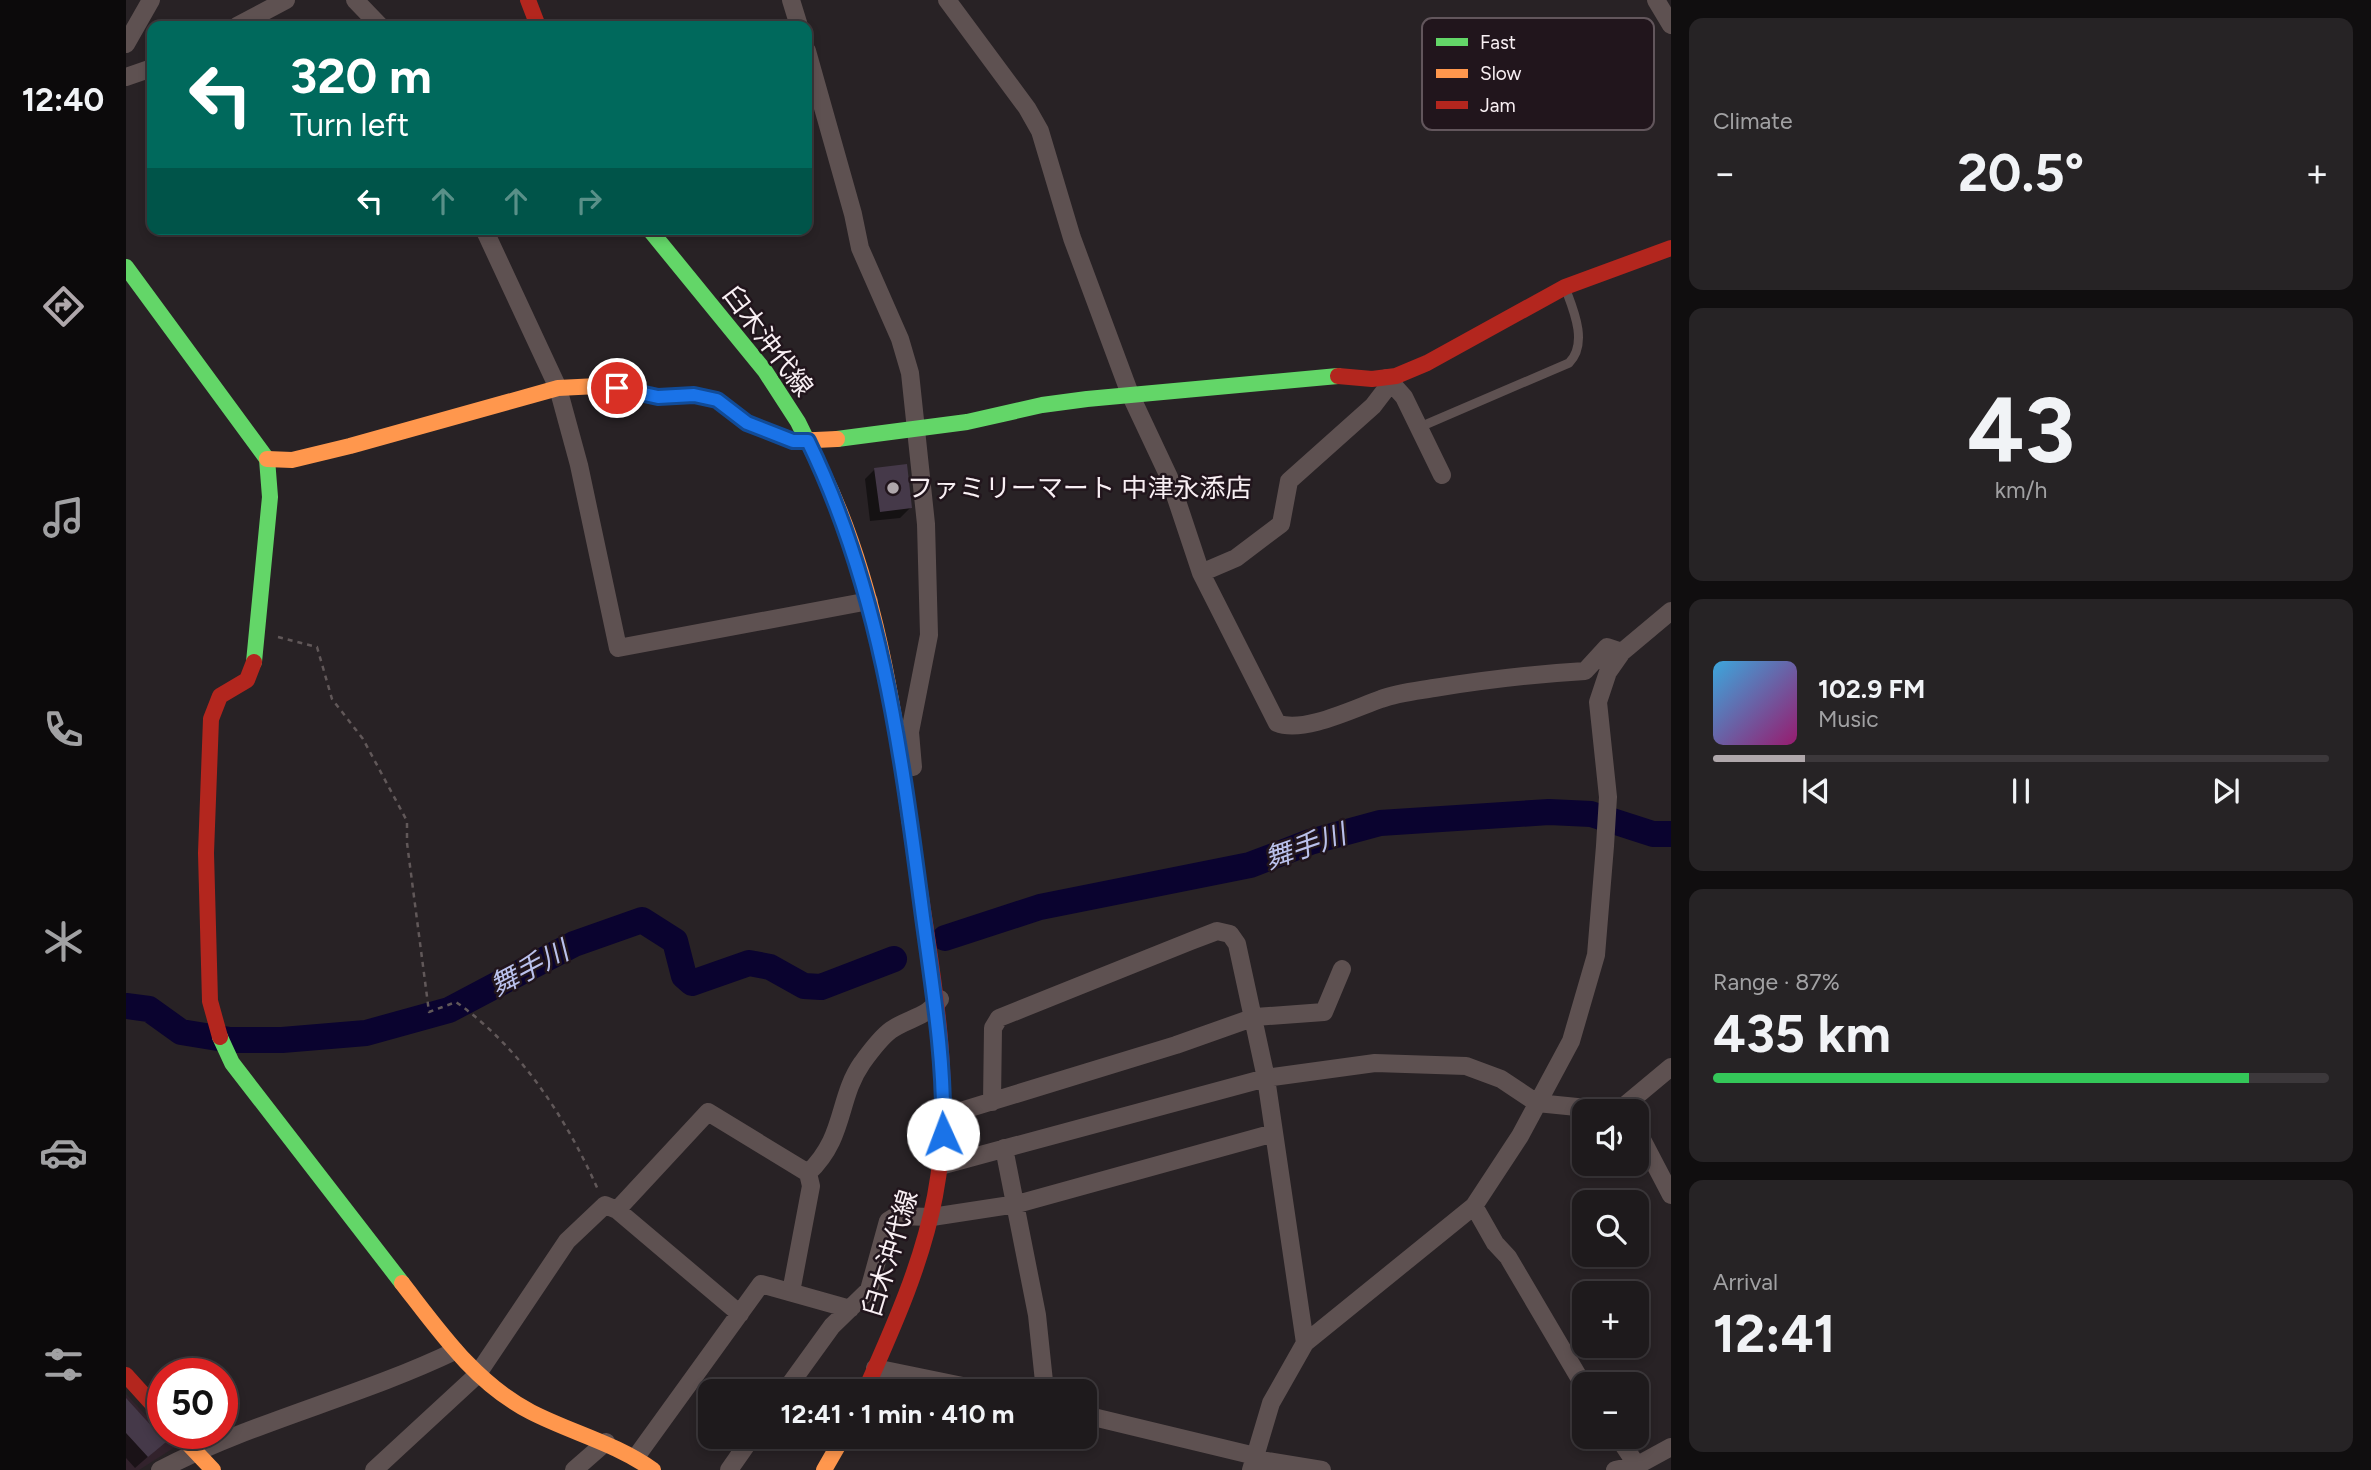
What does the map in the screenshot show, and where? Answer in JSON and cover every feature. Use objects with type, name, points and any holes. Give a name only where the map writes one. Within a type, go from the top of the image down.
[{"type":"street","points":[[126,44],[151,0]]},
{"type":"street","points":[[246,21],[286,0]]},
{"type":"street","points":[[355,0],[375,21]]},
{"type":"street","points":[[528,0],[536,21]]},
{"type":"street","points":[[791,0],[797,21]]},
{"type":"street","points":[[947,0],[1041,131],[1072,238],[1130,394],[1169,477],[1201,573],[1272,716],[1278,723],[1286,727],[1307,724],[1385,697],[1521,675],[1585,671],[1607,647],[1622,652]]},
{"type":"street","points":[[1656,0],[1671,25]]},
{"type":"street","points":[[808,1173],[835,1138],[852,1083],[861,1064],[890,1031],[935,1006],[942,988],[910,749],[913,712],[929,635],[926,524],[918,426],[906,354],[860,248],[812,69]]},
{"type":"street","points":[[126,78],[147,70]]},
{"type":"street","points":[[487,235],[558,388],[579,465],[618,648],[869,601]]},
{"type":"street","name":"臼木沖代線","points":[[654,235],[773,380],[808,441],[837,507],[869,601],[900,745],[935,1006],[944,1116],[932,1217],[893,1329],[870,1379]]},
{"type":"street","points":[[267,460],[292,460],[350,446],[558,388],[598,386],[658,397],[694,395],[717,400],[747,423],[793,441],[808,441],[967,422],[1042,405],[1130,394],[1327,375],[1387,378],[1427,363],[1565,287],[1671,248]]},
{"type":"street","points":[[126,267],[267,460],[270,497],[256,658],[247,680],[220,696],[211,719],[206,876],[210,1001],[217,1031],[232,1063],[477,1375],[539,1416],[606,1442],[636,1457],[653,1470]]},
{"type":"street","points":[[1387,378],[1404,397],[1442,475]]},
{"type":"street","points":[[1201,573],[1236,558],[1281,524],[1289,481],[1373,406],[1386,389],[1387,378]]},
{"type":"street","points":[[1253,1464],[1272,1403],[1305,1343],[1474,1206],[1520,1136],[1571,1041],[1596,955],[1608,797],[1598,702],[1608,671],[1622,652],[1671,611]]},
{"type":"street","points":[[992,1102],[993,1028],[999,1017],[1123,965],[1217,932],[1230,934],[1237,944],[1255,1017],[1305,1343]]},
{"type":"street","points":[[944,1116],[1255,1017],[1324,1012],[1342,969]]},
{"type":"street","points":[[940,1166],[1266,1078],[1374,1063],[1466,1066],[1500,1079],[1537,1103],[1572,1106]]},
{"type":"street","points":[[1636,1099],[1671,1067]]},
{"type":"street","points":[[383,1467],[477,1375],[567,1241],[611,1208],[708,1112],[808,1173],[811,1186],[791,1292]]},
{"type":"street","points":[[794,1379],[832,1326],[869,1290],[888,1221],[896,1216],[932,1217],[1017,1204],[1273,1133]]},
{"type":"street","points":[[1004,1148],[1037,1315],[1044,1379]]},
{"type":"street","points":[[1649,1153],[1671,1195]]},
{"type":"street","points":[[1474,1206],[1494,1243],[1508,1258],[1576,1372]]},
{"type":"street","points":[[611,1208],[740,1314]]},
{"type":"street","points":[[636,1457],[761,1283],[850,1309]]},
{"type":"street","points":[[160,1470],[196,1451],[417,1369],[455,1350]]},
{"type":"street","points":[[875,1368],[928,1379]]},
{"type":"street","points":[[126,1375],[147,1398]]},
{"type":"street","points":[[1097,1418],[1247,1454],[1253,1464]]},
{"type":"street","points":[[574,1470],[606,1442]]},
{"type":"street","points":[[1615,1470],[1639,1468],[1671,1447]]},
{"type":"street","points":[[729,1470],[744,1449]]},
{"type":"street","points":[[824,1470],[836,1449]]},
{"type":"street","points":[[1626,1449],[1639,1468]]},
{"type":"street","points":[[196,1451],[213,1470]]},
{"type":"street","points":[[1253,1464],[1322,1470]]},
{"type":"lane","points":[[1420,427],[1569,363],[1577,353],[1578,328],[1565,287]]},
{"type":"path","points":[[258,634],[317,647],[332,699],[363,739],[407,821],[407,843],[429,1012],[456,1003],[487,1024],[521,1060],[569,1134],[611,1208]]},
{"type":"shaded area","points":[[126,1394],[147,1417],[147,1449],[172,1449],[139,1470],[126,1470]]},
{"type":"building","name":"ファミリーマート 中津永添店","points":[[907,464],[912,508],[880,512],[874,468]]},
{"type":"building","points":[[126,1398],[147,1421],[147,1449],[158,1449],[148,1457],[126,1433]]},
{"type":"waterway","name":"舞手川","points":[[945,938],[1040,907],[1250,865],[1310,842],[1380,823],[1549,812],[1591,814],[1653,834],[1671,834]]},
{"type":"waterway","name":"舞手川","points":[[126,1006],[149,1009],[181,1032],[230,1040],[282,1040],[366,1033],[449,1010],[574,944],[642,920],[675,941],[684,976],[692,983],[749,963],[770,967],[804,986],[821,987],[894,959]]},
{"type":"traffic: fast","points":[[654,235],[765,371],[798,422],[822,471]]},
{"type":"traffic: fast","points":[[126,267],[267,459],[270,497],[254,662]]},
{"type":"traffic: fast","points":[[837,439],[967,422],[1042,405],[1087,399],[1338,376]]},
{"type":"traffic: fast","points":[[220,1037],[232,1063],[402,1283]]},
{"type":"traffic: slow","points":[[267,459],[292,460],[350,446],[558,388],[598,386],[658,397],[694,395],[717,400],[747,423],[794,441],[837,439]]},
{"type":"traffic: slow","points":[[822,471],[856,556],[869,599],[889,689],[910,824]]},
{"type":"traffic: slow","points":[[402,1283],[460,1355],[511,1400],[546,1419],[624,1452],[653,1470]]},
{"type":"traffic: slow","points":[[193,1449],[213,1470]]},
{"type":"traffic: slow","points":[[824,1470],[836,1449]]},
{"type":"traffic: jam","points":[[528,0],[536,21]]},
{"type":"traffic: jam","points":[[1338,376],[1372,379],[1396,376],[1427,363],[1565,287],[1671,248]]},
{"type":"traffic: jam","points":[[220,1037],[210,1001],[206,853],[211,719],[220,696],[247,680],[254,662]]},
{"type":"traffic: jam","points":[[870,1379],[896,1320],[923,1246],[935,1196],[941,1151],[943,1105],[937,1010],[910,824]]},
{"type":"traffic: jam","points":[[126,1375],[147,1398]]},
{"type":"place","name":"ファミリーマート 中津永添店","points":[[893,488]]},
{"type":"route","points":[[617,388],[658,397],[694,395],[717,400],[747,423],[793,441],[808,441],[827,482],[869,601],[895,714],[938,1030],[943,1134]]}]
